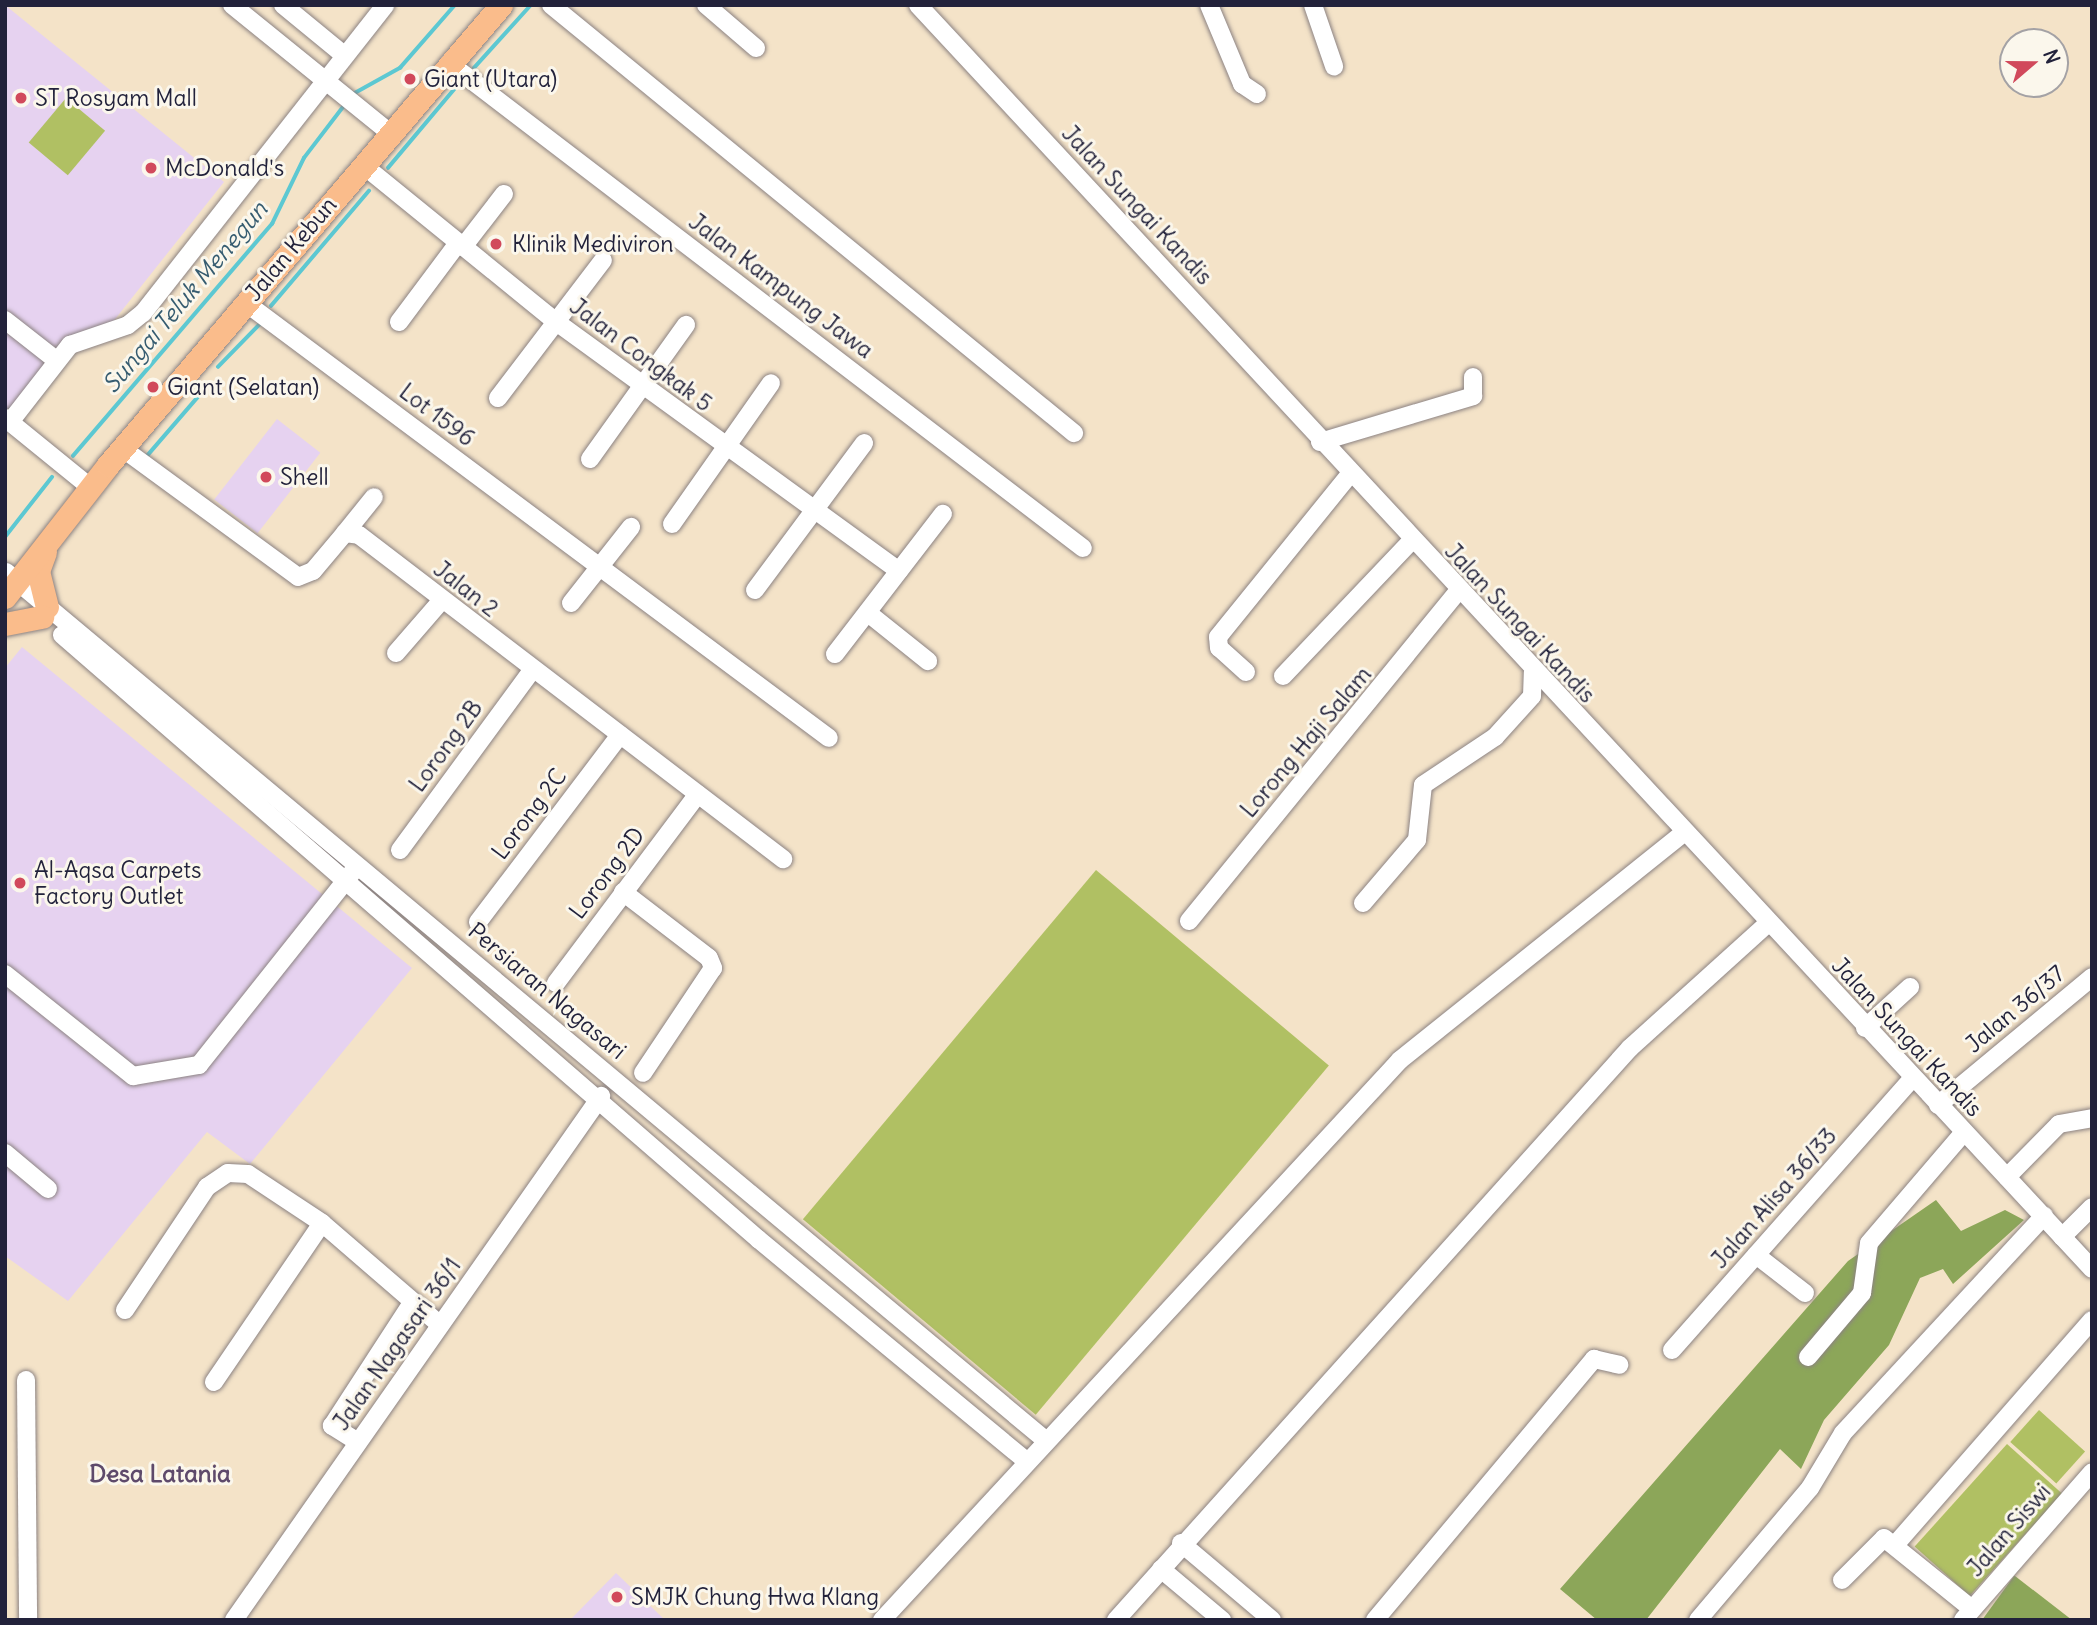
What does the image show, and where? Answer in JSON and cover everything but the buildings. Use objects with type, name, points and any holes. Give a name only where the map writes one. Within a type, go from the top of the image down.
[{"type":"main road","name":"Jalan Kebun","points":[[8,583],[46,549],[87,491],[122,448],[501,5]]},
{"type":"main road","name":"Jalan Kebun","points":[[8,583],[73,496],[87,491]]},
{"type":"main road","points":[[5,624],[44,612],[38,571],[46,549]]},
{"type":"street","points":[[232,5],[390,133]]},
{"type":"street","points":[[284,5],[345,56]]},
{"type":"street","points":[[87,491],[8,420],[56,360],[82,338],[128,325],[143,313],[331,86],[345,56],[385,5]]},
{"type":"street","points":[[551,5],[1074,433]]},
{"type":"street","points":[[706,5],[756,48]]},
{"type":"street","name":"Jalan Sungai Kandis","points":[[918,5],[1349,475],[2092,1269]]},
{"type":"street","points":[[1209,5],[1242,84],[1257,94]]},
{"type":"street","points":[[1313,5],[1334,66]]},
{"type":"street","name":"Jalan Kampung Jawa","points":[[449,63],[1083,548]]},
{"type":"street","name":"Jalan Congkak 5","points":[[363,165],[555,321],[640,386],[899,571]]},
{"type":"street","points":[[399,322],[504,194]]},
{"type":"street","points":[[498,398],[603,260]]},
{"type":"street","name":"Lot 1596","points":[[246,303],[829,738]]},
{"type":"street","points":[[5,320],[56,360]]},
{"type":"street","points":[[590,459],[686,325]]},
{"type":"street","points":[[1320,442],[1473,396],[1473,377]]},
{"type":"street","points":[[672,524],[771,383]]},
{"type":"street","points":[[755,590],[863,443]]},
{"type":"street","points":[[122,448],[298,577],[313,571],[374,497]]},
{"type":"street","points":[[1246,672],[1219,648],[1219,637],[1349,475]]},
{"type":"street","points":[[835,654],[943,514]]},
{"type":"street","points":[[571,603],[631,527]]},
{"type":"street","name":"Jalan 2","points":[[345,533],[359,535],[441,601],[783,859]]},
{"type":"street","points":[[1283,676],[1411,541]]},
{"type":"street","name":"Persiaran Nagasari","points":[[8,583],[359,864],[1044,1439]]},
{"type":"street","name":"Lorong Haji Salam","points":[[1189,921],[1458,591]]},
{"type":"street","points":[[396,653],[441,601]]},
{"type":"street","name":"Persiaran Nagasari","points":[[44,612],[601,1097],[758,1239],[1024,1459]]},
{"type":"street","points":[[868,612],[928,661]]},
{"type":"street","name":"Lorong 2B","points":[[400,850],[532,670]]},
{"type":"street","points":[[1363,902],[1417,841],[1423,785],[1495,737],[1532,696],[1533,672]]},
{"type":"street","name":"Lorong 2C","points":[[478,922],[620,735]]},
{"type":"street","name":"Lorong 2D","points":[[556,983],[698,794]]},
{"type":"street","points":[[882,1620],[1024,1459],[1133,1353],[1429,1032],[1683,832]]},
{"type":"street","points":[[5,974],[134,1076],[199,1065],[359,864]]},
{"type":"street","points":[[623,892],[709,958],[713,968],[643,1073]]},
{"type":"street","points":[[1116,1620],[1181,1543],[1630,1048],[1768,924]]},
{"type":"street","name":"Jalan 36/37","points":[[1938,1105],[2092,977]]},
{"type":"street","points":[[1865,1028],[1910,987]]},
{"type":"street","name":"Jalan Alisa 36/33","points":[[1672,1350],[1912,1079]]},
{"type":"street","name":"Jalan Nagasari 36/1","points":[[234,1620],[601,1097]]},
{"type":"street","points":[[2007,1177],[2059,1124],[2092,1118]]},
{"type":"street","points":[[1808,1357],[1862,1293],[1869,1243],[1964,1132]]},
{"type":"street","points":[[5,1153],[48,1189]]},
{"type":"street","points":[[125,1310],[207,1187],[228,1172],[248,1174],[322,1223],[440,1325]]},
{"type":"street","points":[[2062,1237],[2092,1208]]},
{"type":"street","points":[[1699,1620],[1810,1488],[1843,1433],[2044,1216]]},
{"type":"street","points":[[214,1382],[322,1223]]},
{"type":"street","points":[[1756,1255],[1805,1293]]},
{"type":"street","points":[[358,1442],[332,1426],[412,1303]]},
{"type":"street","points":[[1895,1545],[2092,1320]]},
{"type":"street","points":[[1376,1620],[1594,1359],[1619,1365]]},
{"type":"street","points":[[26,1380],[28,1620]]},
{"type":"street","points":[[997,1437],[1020,1434],[1013,1412]]},
{"type":"street","name":"Jalan Siswi","points":[[1968,1614],[2092,1472]]},
{"type":"street","points":[[1842,1580],[1877,1541],[1895,1545],[1968,1614]]},
{"type":"street","points":[[1181,1543],[1272,1620]]},
{"type":"street","points":[[1161,1569],[1222,1620]]},
{"type":"street","points":[[1195,1597],[1187,1572],[1217,1574]]},
{"type":"shaded area","points":[[5,5],[224,182],[112,323],[70,337],[5,422]]},
{"type":"shaded area","points":[[277,419],[320,453],[258,533],[214,499]]},
{"type":"shaded area","points":[[22,647],[412,968],[250,1164],[207,1132],[68,1301],[5,1256],[5,668]]},
{"type":"shaded area","name":"SMJK Chung Hwa Klang","points":[[616,1573],[665,1620],[570,1620]]},
{"type":"green space","points":[[66,98],[105,131],[68,175],[29,142]]},
{"type":"green space","points":[[1096,870],[1329,1065],[1036,1415],[803,1219]]},
{"type":"green space","points":[[1936,1200],[1961,1231],[2005,1210],[2024,1220],[1953,1284],[1943,1269],[1920,1278],[1889,1345],[1824,1420],[1801,1469],[1780,1449],[1646,1620],[1597,1620],[1560,1589],[1848,1261]]},
{"type":"green space","points":[[2039,1410],[2085,1451],[2056,1483],[2010,1442]]},
{"type":"green space","points":[[2007,1444],[2062,1494],[1970,1596],[1915,1547]]},
{"type":"green space","points":[[2015,1576],[2072,1620],[1982,1620]]},
{"type":"waterway","name":"Sungai Teluk Menegun","points":[[353,94],[400,68],[455,5]]},
{"type":"waterway","points":[[474,68],[531,5]]},
{"type":"waterway","points":[[388,168],[462,80]]},
{"type":"waterway","name":"Sungai Teluk Menegun","points":[[73,456],[272,224],[304,158],[346,103]]},
{"type":"waterway","points":[[271,306],[369,191]]},
{"type":"waterway","points":[[218,367],[259,325]]},
{"type":"waterway","points":[[147,456],[204,390]]},
{"type":"waterway","name":"Sungai Teluk Menegun","points":[[5,537],[52,477]]},
{"type":"place","name":"Giant (Utara)","points":[[410,79]]},
{"type":"place","name":"ST Rosyam Mall","points":[[21,98]]},
{"type":"place","name":"McDonald's","points":[[151,168]]},
{"type":"place","name":"Klinik Mediviron","points":[[496,244]]},
{"type":"place","name":"Giant (Selatan)","points":[[153,387]]},
{"type":"place","name":"Shell","points":[[266,477]]},
{"type":"place","name":"Al-Aqsa Carpets Factory Outlet","points":[[20,883]]},
{"type":"place","name":"SMJK Chung Hwa Klang","points":[[617,1597]]},
{"type":"district","name":"Desa Latania","points":[[160,1474]]}]
